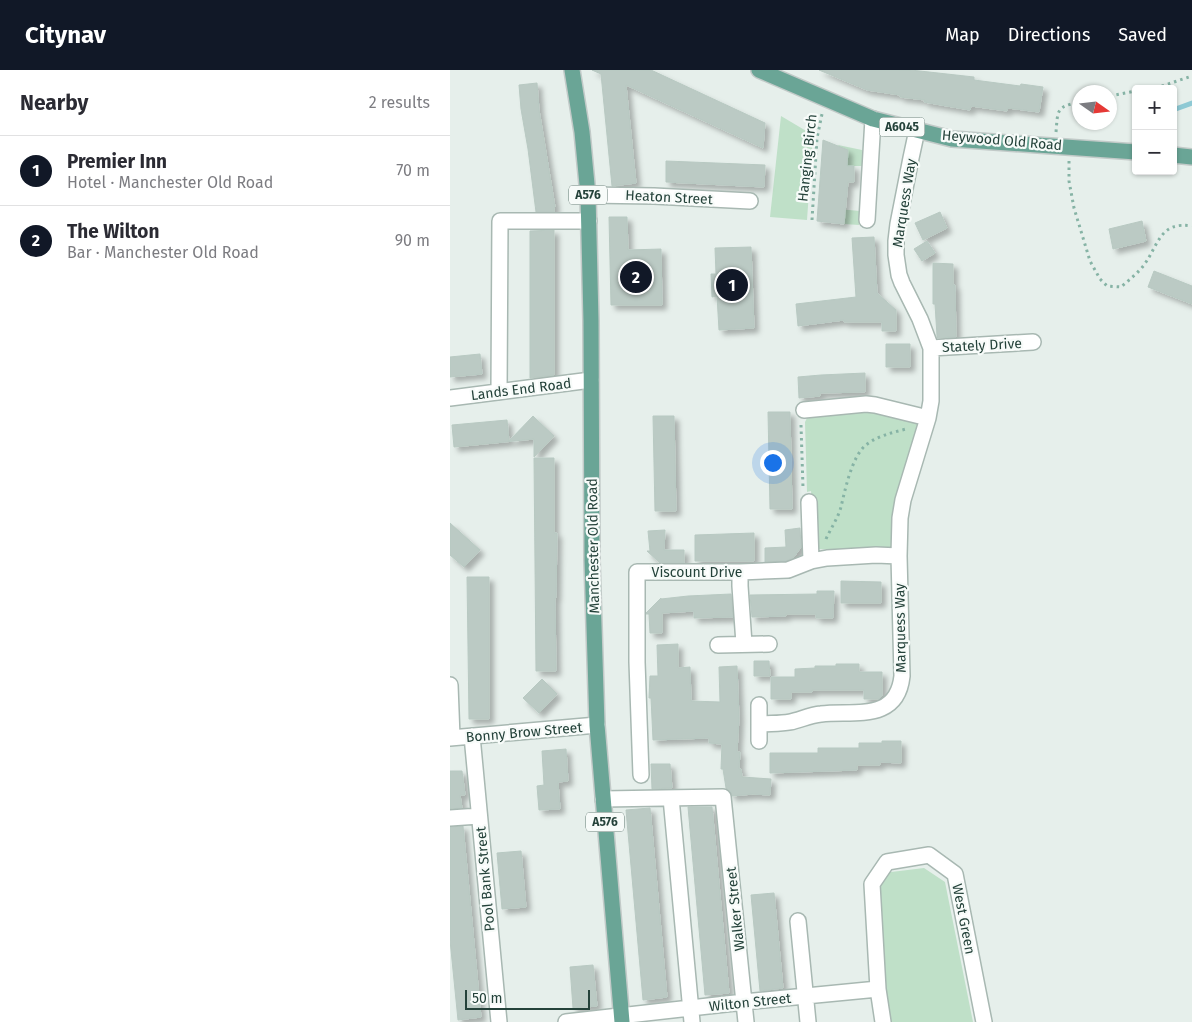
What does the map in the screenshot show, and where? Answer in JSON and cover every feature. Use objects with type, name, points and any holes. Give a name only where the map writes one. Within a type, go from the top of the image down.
[{"type":"main road","name":"Manchester Old Road","points":[[572,70],[582,132],[589,221],[592,560],[597,725],[622,1019]]},
{"type":"main road","name":"Heywood Old Road","points":[[759,70],[873,119],[952,139],[1132,152]]},
{"type":"main road","points":[[1177,155],[1192,157]]},
{"type":"street","points":[[867,220],[873,119]]},
{"type":"street","name":"Marquess Way","points":[[759,724],[788,723],[820,714],[874,712],[886,706],[896,697],[901,684],[899,526],[903,500],[928,418],[931,401],[931,348],[920,319],[902,283],[896,255],[898,224],[917,130]]},
{"type":"street","name":"Heaton Street","points":[[588,195],[750,201]]},
{"type":"street","points":[[499,392],[500,221],[589,221]]},
{"type":"street","name":"Stately Drive","points":[[931,348],[1034,342]]},
{"type":"street","name":"Lands End Road","points":[[450,398],[591,380]]},
{"type":"street","points":[[804,410],[866,404],[928,418]]},
{"type":"street","points":[[809,502],[811,561]]},
{"type":"street","name":"Viscount Drive","points":[[641,775],[636,572],[788,570],[811,561],[826,558],[876,555],[898,556]]},
{"type":"street","points":[[740,572],[744,644]]},
{"type":"street","points":[[718,644],[770,644]]},
{"type":"street","points":[[450,685],[451,738]]},
{"type":"street","points":[[759,704],[759,741]]},
{"type":"street","name":"Bonny Brow Street","points":[[451,738],[597,725]]},
{"type":"street","name":"Pool Bank Street","points":[[472,736],[499,1022]]},
{"type":"street","name":"Walker Street","points":[[671,798],[723,796],[746,1022]]},
{"type":"street","points":[[603,799],[671,798],[691,1015]]},
{"type":"street","points":[[450,818],[479,816]]},
{"type":"street","name":"West Green","points":[[883,1022],[878,989],[872,884],[887,862],[929,855],[955,874],[984,1022]]},
{"type":"street","points":[[798,921],[808,1022]]},
{"type":"street","name":"Wilton Street","points":[[566,1022],[691,1015],[744,1002],[878,989]]},
{"type":"path","points":[[1165,85],[1192,76]]},
{"type":"path","points":[[1117,95],[1132,92]]},
{"type":"path","name":"Hanging Birch","points":[[812,220],[817,138],[825,98]]},
{"type":"path","points":[[1072,104],[1064,106],[1058,113],[1062,146],[1074,208],[1090,261],[1100,279],[1107,286],[1121,287],[1144,265],[1158,239],[1173,226],[1192,226]]},
{"type":"path","points":[[804,410],[801,418],[803,494],[809,502]]},
{"type":"path","points":[[826,558],[825,542],[838,515],[859,452],[865,445],[884,435],[906,429],[923,434]]},
{"type":"green space","points":[[781,116],[813,135],[807,220],[770,217]]},
{"type":"green space","points":[[838,145],[862,150],[863,166],[847,166]]},
{"type":"green space","points":[[838,209],[860,211],[859,225],[844,224],[845,216],[837,215]]},
{"type":"green space","points":[[878,410],[923,422],[893,515],[892,550],[815,549],[811,491],[807,492],[805,422],[808,416]]},
{"type":"green space","points":[[924,868],[945,882],[973,1022],[889,1022],[874,894],[883,873]]},
{"type":"building","points":[[592,70],[651,70],[765,123],[763,148],[626,85],[636,183],[612,186],[601,74]]},
{"type":"building","points":[[819,70],[911,70],[974,77],[974,80],[1020,86],[1021,84],[1043,87],[1039,112],[1008,108],[1007,111],[971,106],[970,110],[867,90]]},
{"type":"building","points":[[537,83],[539,110],[555,207],[554,212],[536,212],[521,109],[519,85]]},
{"type":"building","points":[[823,140],[848,150],[847,166],[854,166],[854,182],[848,182],[844,224],[817,221]]},
{"type":"building","points":[[666,161],[765,165],[764,187],[666,182]]},
{"type":"building","points":[[940,212],[947,228],[923,240],[915,223]]},
{"type":"building","points":[[609,217],[627,217],[628,250],[661,249],[662,305],[611,305]]},
{"type":"building","points":[[1142,221],[1146,241],[1113,249],[1109,229]]},
{"type":"building","points":[[554,230],[554,375],[530,378],[530,231]]},
{"type":"building","points":[[874,237],[877,293],[896,310],[896,331],[882,331],[882,322],[844,322],[844,320],[798,326],[796,304],[856,297],[852,238]]},
{"type":"building","points":[[927,241],[935,253],[922,261],[914,249]]},
{"type":"building","points":[[751,247],[754,328],[719,330],[717,296],[712,297],[711,274],[716,274],[715,248]]},
{"type":"building","points":[[933,263],[953,264],[956,337],[937,338],[935,304],[933,304]]},
{"type":"building","points":[[1154,271],[1192,286],[1192,304],[1148,287]]},
{"type":"building","points":[[886,344],[910,344],[910,367],[886,367]]},
{"type":"building","points":[[480,354],[482,374],[450,377],[450,357]]},
{"type":"building","points":[[865,373],[865,392],[820,393],[820,396],[799,398],[798,377]]},
{"type":"building","points":[[768,412],[790,412],[792,509],[770,509]]},
{"type":"building","points":[[533,416],[554,436],[534,457],[534,439],[454,447],[452,425],[507,420],[509,441]]},
{"type":"building","points":[[653,416],[674,416],[676,511],[655,511]]},
{"type":"building","points":[[534,458],[554,458],[554,533],[557,533],[555,598],[556,671],[536,671]]},
{"type":"building","points":[[450,523],[480,550],[464,567],[450,555]]},
{"type":"building","points":[[800,528],[801,547],[794,557],[786,561],[765,562],[765,548],[786,547],[785,530]]},
{"type":"building","points":[[665,530],[664,550],[684,550],[684,563],[660,563],[647,551],[650,551],[648,531]]},
{"type":"building","points":[[754,533],[754,561],[695,561],[695,535]]},
{"type":"building","points":[[467,577],[489,577],[489,719],[469,719]]},
{"type":"building","points":[[841,581],[881,582],[881,603],[841,603]]},
{"type":"building","points":[[817,591],[834,591],[833,618],[816,618],[816,614],[752,617],[750,595],[817,594]]},
{"type":"building","points":[[731,594],[733,617],[694,618],[694,611],[662,613],[662,633],[650,633],[649,614],[646,613],[661,598]]},
{"type":"building","points":[[678,644],[678,668],[690,667],[691,701],[720,702],[719,667],[737,666],[739,718],[737,752],[740,752],[739,769],[741,769],[742,777],[771,779],[770,795],[732,796],[726,788],[723,769],[721,769],[722,744],[709,743],[709,738],[653,740],[651,698],[649,698],[650,676],[658,676],[657,645]]},
{"type":"building","points":[[754,661],[769,661],[770,676],[754,676]]},
{"type":"building","points":[[836,664],[859,664],[859,672],[882,672],[882,696],[879,699],[864,699],[864,690],[812,690],[812,692],[791,692],[791,699],[771,699],[771,677],[795,677],[795,669],[815,668],[815,666],[836,666]]},
{"type":"building","points":[[542,679],[557,694],[539,713],[523,698]]},
{"type":"building","points":[[882,741],[901,741],[901,763],[880,762],[880,765],[857,765],[857,770],[770,773],[770,753],[818,753],[818,748],[859,748],[859,743],[882,743]]},
{"type":"building","points":[[566,749],[568,781],[558,782],[560,809],[539,810],[537,786],[544,785],[542,751]]},
{"type":"building","points":[[651,764],[670,764],[672,788],[652,789]]},
{"type":"building","points":[[450,771],[462,771],[465,795],[460,795],[462,808],[450,809]]},
{"type":"building","points":[[688,807],[712,807],[729,993],[705,995]]},
{"type":"building","points":[[650,808],[667,997],[643,1000],[626,810]]},
{"type":"building","points":[[463,826],[481,1017],[458,1020],[450,940],[450,827]]},
{"type":"building","points":[[521,851],[526,907],[502,909],[497,853]]},
{"type":"building","points":[[774,893],[783,988],[760,991],[751,895]]},
{"type":"building","points":[[593,965],[597,1006],[573,1008],[570,967]]},
{"type":"waterway","points":[[1177,109],[1192,103]]},
{"type":"place","name":"The Wilton","points":[[636,277]]},
{"type":"place","name":"Premier Inn","points":[[732,285]]}]
